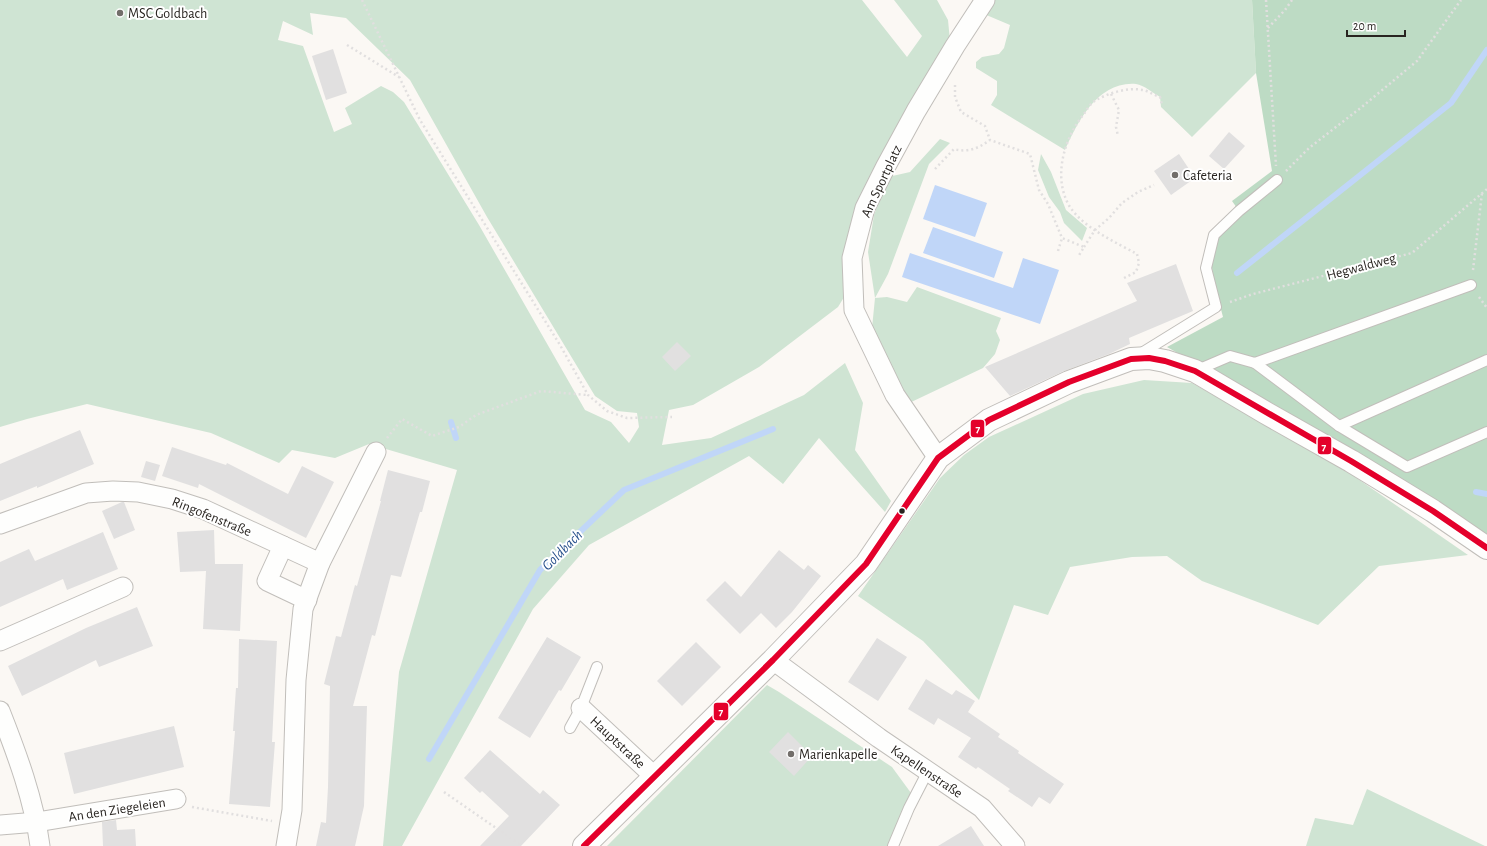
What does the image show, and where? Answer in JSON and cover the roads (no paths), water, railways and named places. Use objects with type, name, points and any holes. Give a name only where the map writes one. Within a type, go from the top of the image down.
[{"type":"street","name":"Am Sportplatz","points":[[938,458],[895,396],[854,310],[852,258],[865,208],[886,166],[916,111],[985,0]]},
{"type":"street","name":"Hauptstraße","points":[[584,846],[773,660],[866,564],[938,458],[989,420],[1069,382],[1131,359],[1149,358],[1165,361],[1195,371],[1351,461],[1433,511],[1487,548]]},
{"type":"street","points":[[286,846],[292,810],[296,680],[303,609],[320,563],[376,452]]},
{"type":"street","name":"Ringofenstraße","points":[[0,524],[86,494],[113,491],[138,492],[172,499],[203,509],[320,563]]},
{"type":"street","points":[[283,546],[267,581],[307,600]]},
{"type":"street","points":[[0,641],[123,587]]},
{"type":"street","name":"Kapellenstraße","points":[[773,660],[879,738],[982,808],[1015,846]]},
{"type":"street","name":"Hauptstraße","points":[[581,708],[654,776]]},
{"type":"street","points":[[0,711],[12,740],[37,822],[40,846]]},
{"type":"street","name":"An den Ziegeleien","points":[[0,824],[37,822],[176,799]]},
{"type":"lane","points":[[1131,359],[1216,307],[1206,268],[1214,235],[1239,211],[1277,180]]},
{"type":"lane","points":[[1255,363],[1471,285]]},
{"type":"lane","points":[[1195,371],[1230,356],[1255,363],[1338,426],[1407,467],[1487,432]]},
{"type":"lane","points":[[1338,426],[1487,360]]},
{"type":"lane","points":[[570,728],[581,708],[597,667]]},
{"type":"lane","points":[[893,846],[909,808],[928,771]]},
{"type":"water","points":[[935,185],[987,203],[975,237],[923,219]]},
{"type":"water","points":[[933,227],[1003,252],[994,278],[923,253]]},
{"type":"water","points":[[910,253],[1013,288],[1023,258],[1059,270],[1040,324],[902,277]]},
{"type":"waterway","points":[[1237,273],[1451,103],[1487,50]]},
{"type":"waterway","points":[[451,422],[456,438]]},
{"type":"waterway","name":"Goldbach","points":[[429,759],[540,570],[624,490],[773,429]]},
{"type":"waterway","name":"Goldbach","points":[[1476,492],[1487,494]]},
{"type":"place","name":"MSC Goldbach","points":[[120,13]]},
{"type":"place","name":"Cafeteria","points":[[1175,175]]},
{"type":"place","name":"Marienkapelle","points":[[791,754]]}]
